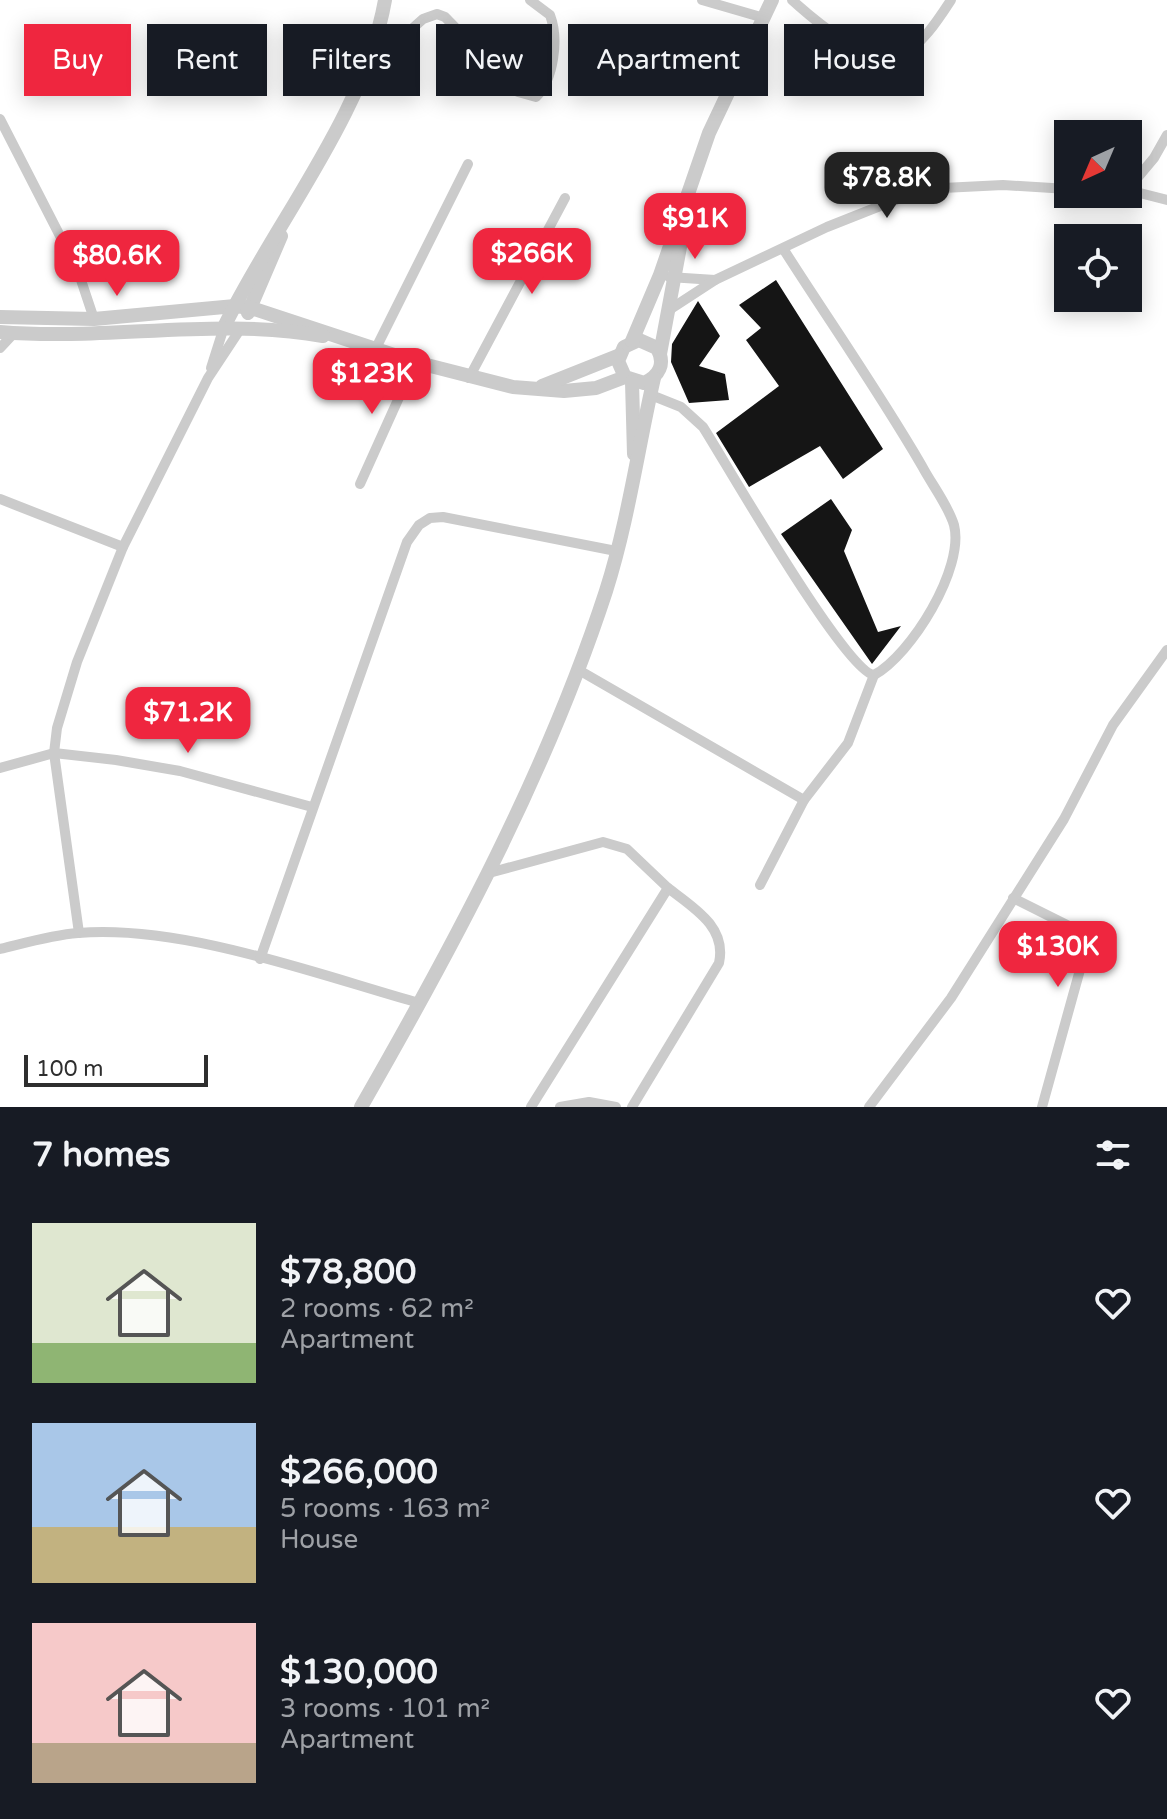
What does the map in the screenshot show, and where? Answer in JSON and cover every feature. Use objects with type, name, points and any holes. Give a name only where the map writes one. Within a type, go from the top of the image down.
[{"type":"street","points":[[377,24],[385,0]]},
{"type":"street","points":[[417,24],[437,14],[445,17],[518,92],[536,97],[549,73],[554,45],[550,15],[530,0]]},
{"type":"street","points":[[702,0],[764,18]]},
{"type":"street","points":[[537,388],[620,355],[632,341],[667,276],[689,191],[709,133],[772,0]]},
{"type":"street","points":[[792,0],[821,26],[873,55],[890,59],[914,46],[951,0]]},
{"type":"street","points":[[208,378],[224,327],[338,126],[352,96]]},
{"type":"street","points":[[0,119],[78,271],[94,319]]},
{"type":"street","points":[[1142,173],[1167,135]]},
{"type":"street","points":[[376,348],[468,164]]},
{"type":"street","points":[[669,310],[715,280],[827,227],[923,189],[1003,185],[1054,188]]},
{"type":"street","points":[[1142,194],[1167,200]]},
{"type":"street","points":[[469,378],[565,198]]},
{"type":"street","points":[[79,933],[54,753],[57,728],[73,672],[123,547],[208,378],[251,308],[288,213]]},
{"type":"street","points":[[760,885],[804,800],[848,743],[874,675],[905,647],[946,581],[955,553],[954,525],[892,417],[784,250]]},
{"type":"street","points":[[667,276],[715,280]]},
{"type":"street","points":[[365,1106],[489,873],[577,669],[616,551],[654,378],[662,363],[660,354],[669,310],[667,276]]},
{"type":"street","points":[[0,317],[94,319],[235,306],[251,308],[469,378],[513,387],[564,391],[629,380],[644,383],[654,378]]},
{"type":"street","points":[[0,348],[7,332],[81,336],[224,327],[348,340]]},
{"type":"street","points":[[632,341],[652,344],[660,354]]},
{"type":"street","points":[[620,355],[619,367],[629,380],[634,462]]},
{"type":"street","points":[[360,484],[415,362]]},
{"type":"street","points":[[651,395],[681,407],[703,427],[830,630],[860,670],[874,675]]},
{"type":"street","points":[[0,499],[123,547]]},
{"type":"street","points":[[260,959],[312,807],[357,690],[398,565],[407,542],[419,525],[430,518],[443,517],[616,551]]},
{"type":"street","points":[[869,1107],[951,998],[1064,819],[1113,725],[1167,650]]},
{"type":"street","points":[[577,669],[804,800]]},
{"type":"street","points":[[0,768],[54,753],[157,766],[312,807]]},
{"type":"street","points":[[489,873],[603,842],[627,849],[668,888],[703,915],[721,939],[719,963],[632,1107]]},
{"type":"street","points":[[531,1107],[668,888]]},
{"type":"street","points":[[1013,898],[1088,938],[1042,1107]]},
{"type":"street","points":[[0,949],[79,933],[137,935],[260,959],[419,1003]]},
{"type":"street","points":[[560,1107],[589,1102],[616,1107]]},
{"type":"building","points":[[776,280],[883,449],[843,479],[820,446],[749,487],[716,433],[779,386],[746,340],[761,328],[739,305]]},
{"type":"building","points":[[698,301],[720,336],[699,366],[725,374],[729,400],[689,403],[671,362],[672,344]]},
{"type":"building","points":[[831,499],[852,530],[844,551],[878,632],[901,626],[872,664],[781,534]]}]
